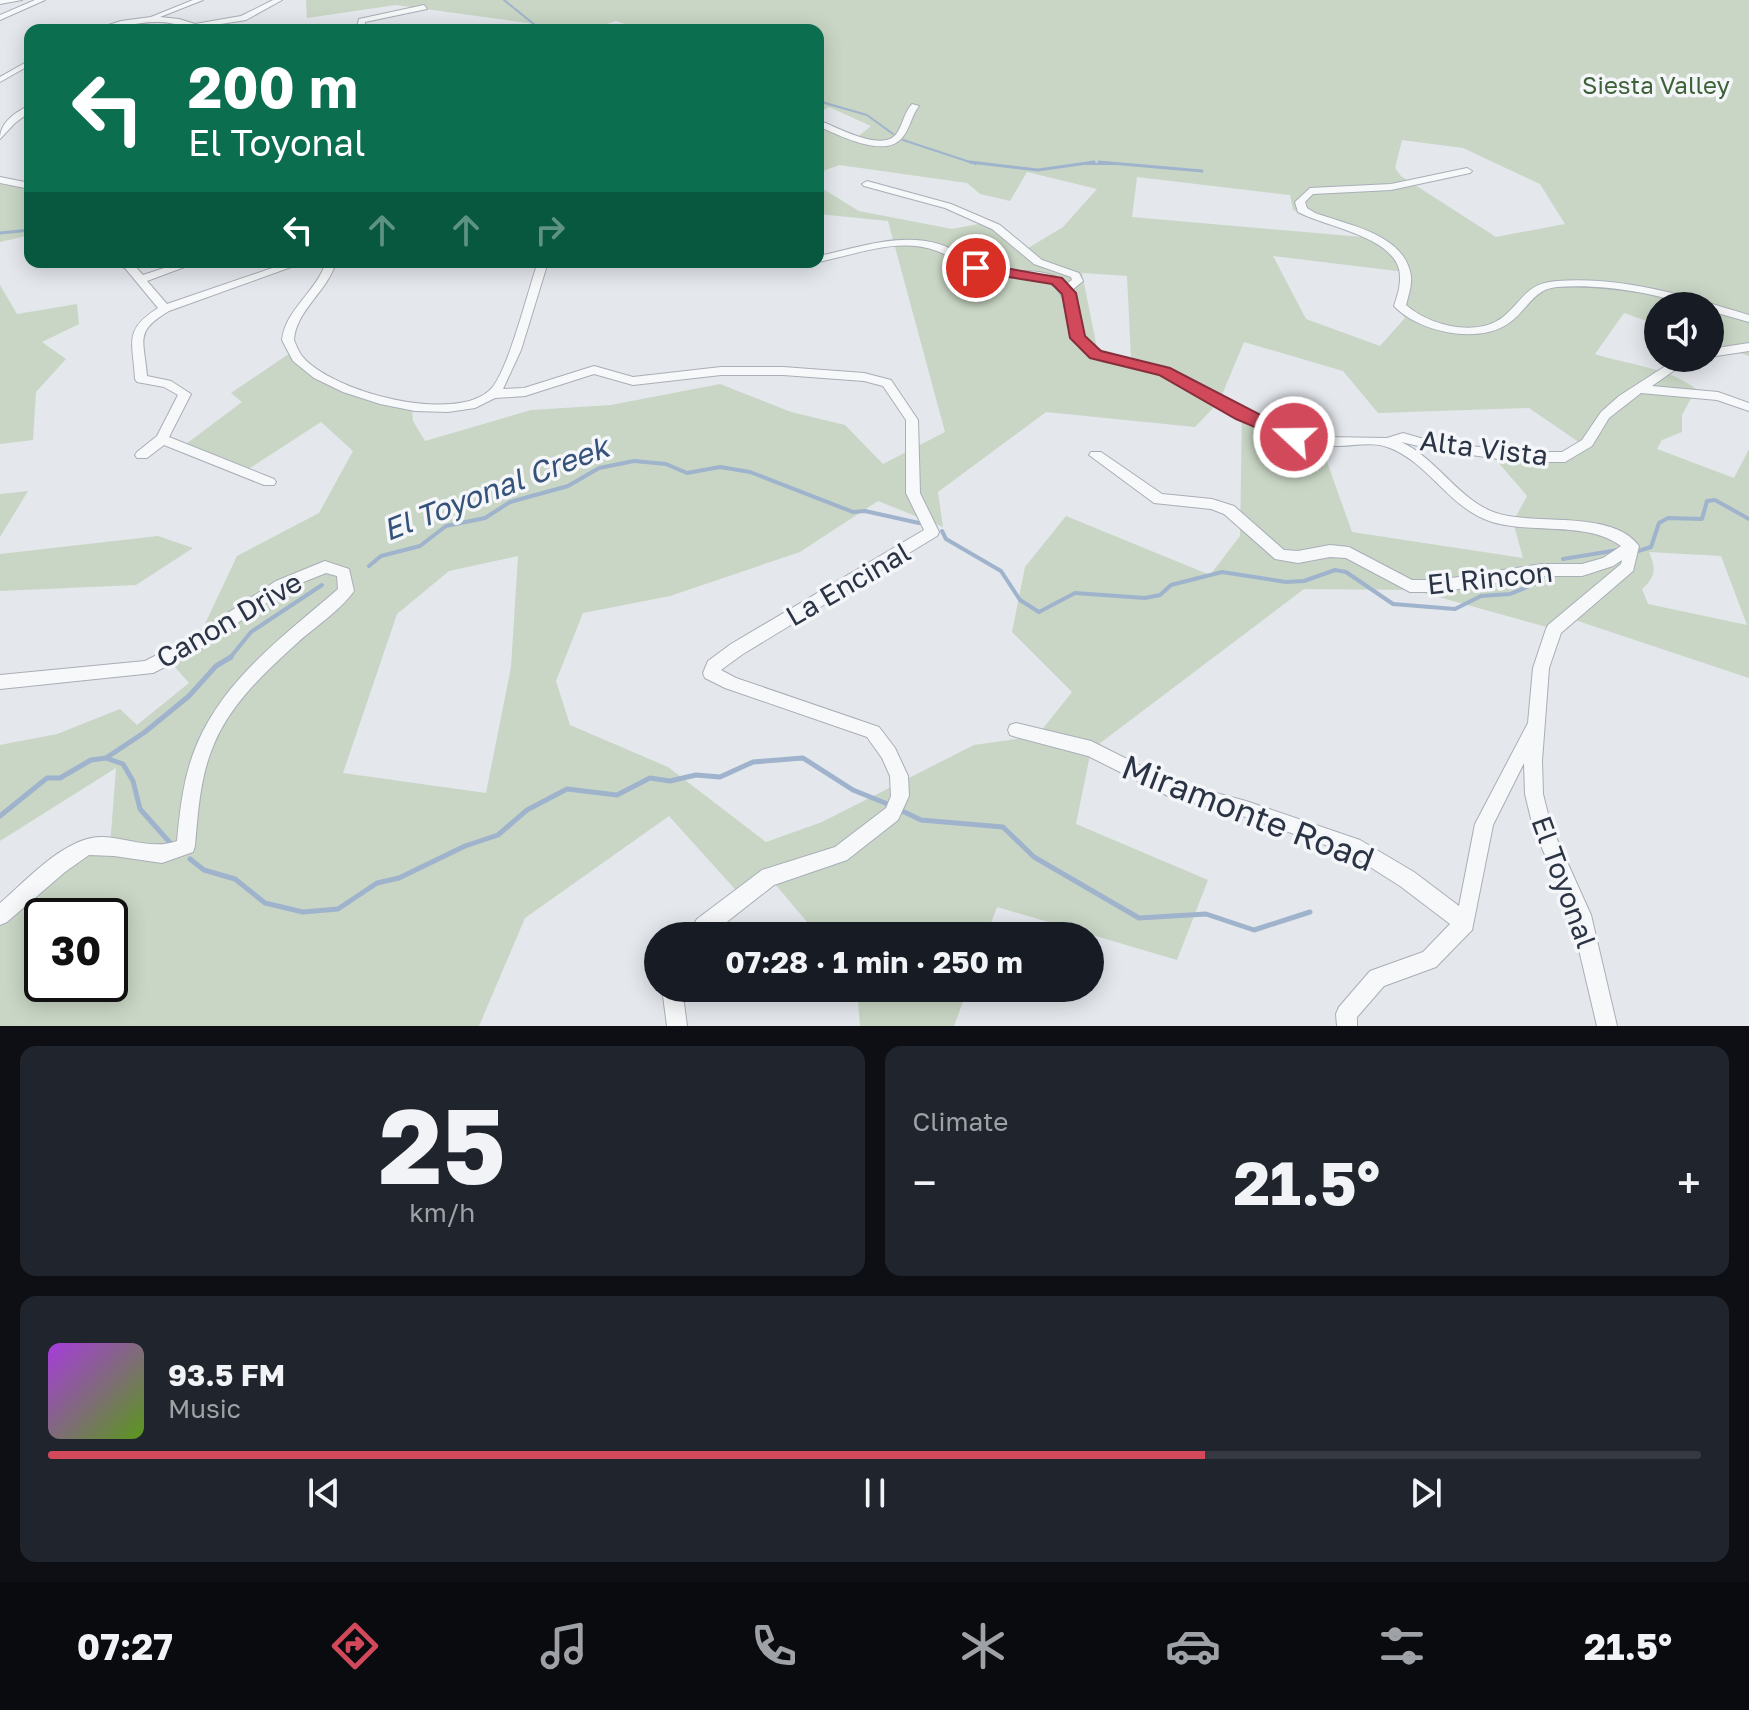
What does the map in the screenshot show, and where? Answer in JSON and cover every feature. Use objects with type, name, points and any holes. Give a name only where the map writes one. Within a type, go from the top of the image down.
[{"type":"street","points":[[0,2],[18,0]]},
{"type":"street","points":[[0,18],[41,0]]},
{"type":"street","points":[[124,24],[199,0]]},
{"type":"street","points":[[217,24],[243,18],[278,0]]},
{"type":"street","points":[[361,24],[367,19],[424,7]]},
{"type":"street","points":[[146,19],[175,24]]},
{"type":"street","points":[[0,80],[24,67]]},
{"type":"street","points":[[824,126],[875,144],[894,142],[901,134],[904,117],[915,106]]},
{"type":"street","points":[[0,136],[24,112]]},
{"type":"street","points":[[1467,171],[1391,187],[1310,191],[1302,196],[1302,210],[1372,237],[1390,249],[1402,261],[1408,287],[1400,306],[1409,315],[1442,326],[1465,329],[1498,325],[1543,286],[1585,284],[1659,294],[1749,319]]},
{"type":"street","points":[[0,180],[24,185]]},
{"type":"street","points":[[867,184],[948,206],[961,215],[996,227],[1030,257],[1075,275],[1078,281],[1066,289]]},
{"type":"street","points":[[824,258],[878,246],[919,244],[951,253],[987,272],[1047,277],[1066,289],[1077,338],[1096,355],[1164,372],[1242,415],[1294,437],[1320,442],[1387,442],[1420,459],[1472,508],[1524,524],[1602,529],[1632,546]]},
{"type":"street","points":[[131,268],[165,309]]},
{"type":"street","points":[[142,279],[175,268]]},
{"type":"street","points":[[142,455],[162,439],[185,394],[167,384],[141,379],[138,332],[145,321],[165,309],[283,268]]},
{"type":"street","points":[[329,268],[326,280],[290,327],[288,340],[293,351],[312,370],[335,383],[412,409],[455,408],[493,394],[509,362],[541,268]]},
{"type":"street","points":[[1724,351],[1749,347]]},
{"type":"street","name":"La Encinal","points":[[493,394],[525,392],[576,372],[594,370],[633,381],[721,371],[783,371],[864,377],[887,383],[912,420],[913,493],[932,532],[737,649],[714,666],[711,673],[731,683],[873,732],[889,753],[899,776],[900,796],[892,814],[840,854],[769,877],[709,922]]},
{"type":"street","name":"Alta Vista","points":[[1387,442],[1403,437],[1431,445],[1519,457],[1565,457],[1587,443],[1605,415],[1661,372]]},
{"type":"street","points":[[1641,389],[1718,396],[1749,407]]},
{"type":"street","points":[[162,439],[269,482]]},
{"type":"street","name":"El Rincon","points":[[1096,455],[1159,499],[1212,504],[1229,510],[1280,555],[1298,557],[1330,551],[1349,553],[1410,586],[1439,586],[1542,570],[1582,570],[1608,562],[1632,546]]},
{"type":"street","name":"El Toyonal","points":[[1607,1026],[1581,915],[1539,816],[1534,794],[1535,725],[1541,668],[1554,629],[1628,567],[1632,546]]},
{"type":"street","name":"Canon Drive","points":[[0,682],[147,668],[196,643],[281,585],[325,567],[344,573],[346,591],[247,681],[211,732],[192,795],[186,846],[171,855],[135,853],[110,846],[86,846],[0,915]]},
{"type":"street","points":[[1347,1026],[1346,1014],[1377,978],[1429,960],[1465,923],[1484,824],[1535,725]]},
{"type":"street","name":"Miramonte Road","points":[[1016,730],[1091,749],[1168,788],[1246,809],[1353,846],[1407,879],[1465,923]]},
{"type":"street","points":[[674,1002],[677,1026]]},
{"type":"green space","name":"Siesta Valley","points":[[306,0],[1749,0],[1749,356],[1724,348],[1724,292],[1644,292],[1644,320],[1624,313],[1595,354],[1644,367],[1644,372],[1663,372],[1696,389],[1682,415],[1682,432],[1662,440],[1657,449],[1734,478],[1749,449],[1749,678],[1569,618],[1554,629],[1413,590],[1304,589],[1091,750],[1076,824],[1208,880],[1177,960],[1104,939],[1104,922],[1048,922],[997,907],[991,922],[807,922],[769,877],[742,897],[669,816],[525,918],[479,1026],[0,1026],[0,915],[57,868],[110,846],[116,768],[0,841],[0,745],[57,734],[120,709],[137,725],[189,683],[167,658],[196,643],[237,556],[319,513],[353,451],[321,422],[244,472],[182,447],[242,402],[231,393],[293,351],[335,383],[412,409],[413,421],[425,441],[531,410],[611,405],[720,384],[791,412],[845,425],[883,464],[945,432],[888,221],[824,215],[824,190],[859,211],[952,229],[978,224],[1008,233],[1025,250],[1063,227],[1097,189],[1027,172],[1010,201],[980,194],[967,183],[839,165],[824,171],[824,130],[829,128],[855,139],[871,126],[829,107],[824,110],[824,24],[625,24],[616,21],[607,24],[535,24],[396,5],[307,18]],"holes":[[[1402,140],[1463,148],[1540,184],[1565,224],[1496,237],[1401,176],[1395,168]],[[1137,177],[1290,195],[1293,210],[1362,237],[1132,217]],[[1273,256],[1405,272],[1400,306],[1405,318],[1380,346],[1306,319]],[[1082,273],[1127,276],[1131,358],[1097,348]],[[1244,342],[1343,371],[1378,413],[1529,408],[1583,445],[1565,457],[1490,453],[1527,496],[1513,522],[1523,558],[1352,532],[1320,442],[1242,415],[1240,536],[1210,575],[1066,516],[1025,567],[1012,632],[1072,692],[1037,736],[974,745],[822,822],[766,842],[668,767],[570,725],[556,681],[583,613],[670,596],[800,552],[878,501],[943,527],[938,492],[1046,412],[1195,427],[1219,402]],[[1649,552],[1721,556],[1747,625],[1648,604],[1642,589],[1653,572]],[[518,556],[511,667],[486,793],[343,773],[397,614],[449,571]]]},
{"type":"green space","points":[[0,180],[24,185],[24,236],[0,242]]},
{"type":"green space","points":[[0,285],[17,314],[77,304],[79,324],[42,342],[66,359],[36,392],[33,440],[0,444]]},
{"type":"green space","points":[[28,491],[0,537],[0,494]]},
{"type":"green space","points":[[158,536],[193,548],[136,585],[0,591],[0,554]]},
{"type":"green space","points":[[858,1002],[963,1002],[954,1026],[860,1026]]},
{"type":"waterway","points":[[504,0],[534,24]]},
{"type":"waterway","points":[[824,103],[867,115],[893,134]]},
{"type":"waterway","points":[[903,140],[976,164]]},
{"type":"waterway","points":[[970,162],[1038,170],[1080,164]]},
{"type":"waterway","points":[[1080,164],[1094,162]]},
{"type":"waterway","points":[[1099,162],[1122,164]]},
{"type":"waterway","points":[[1080,164],[1122,164]]},
{"type":"waterway","points":[[1122,164],[1202,171]]},
{"type":"waterway","points":[[0,233],[24,231]]},
{"type":"waterway","name":"El Toyonal Creek","points":[[369,566],[381,556],[420,546],[446,526],[485,518],[510,502],[568,486],[599,468],[634,461],[666,464],[687,473],[720,467],[750,472],[853,512],[865,511],[919,523]]},
{"type":"waterway","name":"El Toyonal Creek","points":[[1635,552],[1651,547],[1659,523],[1668,518],[1702,519],[1707,501],[1715,500],[1749,519]]},
{"type":"waterway","name":"El Toyonal Creek","points":[[942,531],[946,539],[1001,571],[1020,600],[1039,612],[1075,593],[1145,598],[1160,595],[1171,585],[1222,572],[1286,582],[1304,581],[1335,570],[1346,572],[1393,604],[1455,609],[1481,596],[1510,594],[1537,583]]},
{"type":"waterway","name":"El Toyonal Creek","points":[[1563,559],[1618,550]]},
{"type":"waterway","name":"El Toyonal Creek","points":[[230,657],[251,632],[322,585]]},
{"type":"waterway","name":"El Toyonal Creek","points":[[106,758],[145,732],[189,696],[216,666],[230,657]]},
{"type":"waterway","name":"El Toyonal Creek","points":[[0,816],[47,778],[60,778],[91,760],[106,758]]},
{"type":"waterway","points":[[106,758],[123,764],[133,781],[140,809],[173,846]]},
{"type":"waterway","points":[[190,859],[204,870],[235,879],[265,903],[303,912],[338,909],[377,883],[399,878],[465,846],[498,835],[527,810],[567,789],[617,795],[650,778],[670,781],[696,775],[720,777],[753,762],[803,758],[853,790],[890,805]]},
{"type":"waterway","points":[[898,809],[921,820],[1003,827],[1034,857],[1139,918],[1206,914],[1254,930],[1310,912]]},
{"type":"route","points":[[976,268],[987,272],[1037,275],[1057,281],[1069,293],[1077,338],[1096,355],[1164,372],[1266,427],[1294,437]]}]
